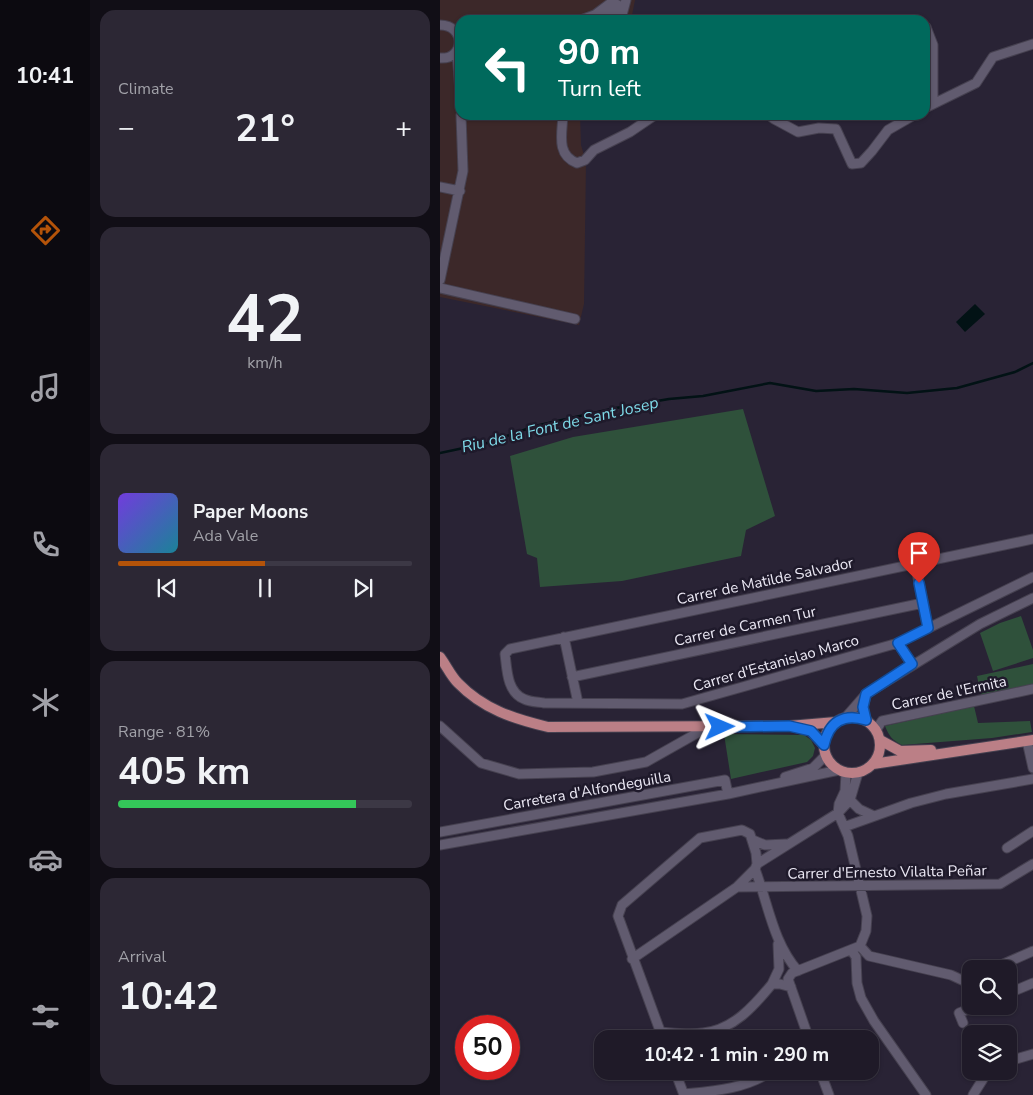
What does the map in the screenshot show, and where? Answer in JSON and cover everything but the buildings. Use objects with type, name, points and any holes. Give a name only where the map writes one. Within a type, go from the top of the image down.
[{"type":"main road","points":[[440,657],[458,683],[488,707],[517,720],[548,727],[708,727],[789,726],[856,717],[866,720],[876,730],[880,740],[879,754],[873,764]]},
{"type":"main road","points":[[825,750],[827,733],[840,720]]},
{"type":"main road","points":[[789,726],[811,731],[825,750],[831,764],[843,772],[858,773],[873,764],[1030,740]]},
{"type":"main road","points":[[880,740],[900,751],[983,748]]},
{"type":"street","points":[[594,15],[616,4]]},
{"type":"street","points":[[442,23],[455,31]]},
{"type":"street","points":[[930,37],[933,45],[930,91]]},
{"type":"street","points":[[930,106],[976,83],[993,57],[1033,44]]},
{"type":"street","points":[[455,49],[445,58],[455,68]]},
{"type":"street","points":[[440,280],[463,172],[461,120]]},
{"type":"street","points":[[563,120],[562,144],[564,154],[569,160],[577,163],[585,160],[594,150],[630,132],[648,120]]},
{"type":"street","points":[[776,120],[798,132],[819,128],[836,129],[852,164],[861,163],[888,130],[905,120]]},
{"type":"street","points":[[440,187],[460,191]]},
{"type":"street","points":[[440,288],[575,319]]},
{"type":"street","name":"Carrer de Matilde Salvador","points":[[513,691],[509,680],[505,654],[510,648],[1033,538]]},
{"type":"street","points":[[915,563],[928,628]]},
{"type":"street","name":"Carrer d'Estanislao Marco","points":[[513,691],[524,699],[544,703],[682,704],[898,643],[1033,576]]},
{"type":"street","points":[[840,720],[866,694],[912,664],[980,624],[1033,598]]},
{"type":"street","name":"Carrer de Carmen Tur","points":[[572,677],[923,603]]},
{"type":"street","points":[[564,637],[578,703]]},
{"type":"street","points":[[898,643],[912,664]]},
{"type":"street","name":"Carrer de l'Ermita","points":[[876,730],[882,721],[1033,689]]},
{"type":"street","points":[[866,694],[863,707],[866,720]]},
{"type":"street","points":[[440,726],[482,763],[519,774],[593,772],[646,762],[708,727]]},
{"type":"street","points":[[1030,740],[1033,768]]},
{"type":"street","name":"Carretera d'Alfondeguilla","points":[[757,787],[814,768],[825,750]]},
{"type":"street","points":[[806,1030],[789,983],[792,973],[860,946],[868,923],[848,836],[838,813],[838,804],[845,792],[843,772]]},
{"type":"street","name":"Carretera d'Alfondeguilla","points":[[440,845],[843,772]]},
{"type":"street","points":[[632,959],[736,887],[756,867],[788,844],[838,813],[850,800],[858,773]]},
{"type":"street","points":[[844,827],[911,803],[946,794],[1033,779]]},
{"type":"street","name":"Carretera d'Alfondeguilla","points":[[440,832],[725,780],[728,794]]},
{"type":"street","points":[[850,800],[859,809],[874,816]]},
{"type":"street","points":[[659,1030],[618,916],[622,905],[700,838],[742,830],[750,834],[753,840],[756,867],[776,934],[779,951],[779,969],[772,984],[742,1017],[714,1030]]},
{"type":"street","points":[[1007,848],[1033,831]]},
{"type":"street","points":[[753,840],[766,846],[788,844]]},
{"type":"street","name":"Carrer d'Ernesto Vilalta Peñar","points":[[736,887],[1000,884],[1033,864]]},
{"type":"street","points":[[776,934],[792,964],[798,971]]},
{"type":"street","points":[[860,946],[869,956],[962,979]]},
{"type":"street","points":[[851,950],[856,957],[857,983],[861,998],[874,1021],[926,1095]]},
{"type":"street","points":[[1012,960],[1033,951]]},
{"type":"street","points":[[857,968],[869,956]]},
{"type":"street","points":[[772,984],[789,983]]},
{"type":"street","points":[[1017,990],[1033,984]]},
{"type":"street","points":[[962,1012],[959,1013],[963,1023]]},
{"type":"street","points":[[1017,1059],[1033,1054]]},
{"type":"street","points":[[679,1080],[684,1094],[728,1089],[758,1080]]},
{"type":"street","points":[[823,1080],[829,1095]]},
{"type":"street","points":[[973,1095],[982,1080]]},
{"type":"shaded area","points":[[440,0],[635,0],[632,15],[455,15],[455,120],[580,120],[581,145],[586,162],[584,304],[579,325],[440,297]]},
{"type":"shaded area","points":[[975,304],[985,314],[965,332],[956,322]]},
{"type":"green space","points":[[743,409],[775,516],[746,530],[741,556],[622,581],[540,587],[537,558],[527,554],[510,456],[573,437]]},
{"type":"green space","points":[[1021,616],[1033,650],[1033,658],[993,671],[980,633],[1000,623]]},
{"type":"green space","points":[[1033,664],[1033,684],[981,696],[977,676]]},
{"type":"green space","points":[[974,706],[978,723],[1030,721],[1032,732],[992,738],[902,745],[891,737],[885,726]]},
{"type":"green space","points":[[724,734],[804,735],[811,740],[815,748],[813,756],[807,762],[731,779]]},
{"type":"waterway","name":"Riu de la Font de Sant Josep","points":[[440,453],[487,443],[535,426],[616,408],[669,399],[703,396],[770,383],[816,391],[854,389],[907,393],[957,388],[1015,372],[1033,363]]},
{"type":"route","points":[[720,727],[789,726],[811,731],[824,745],[827,733],[836,722],[845,718],[856,717],[866,720],[863,707],[866,694],[912,664],[898,643],[928,628],[919,583]]}]
